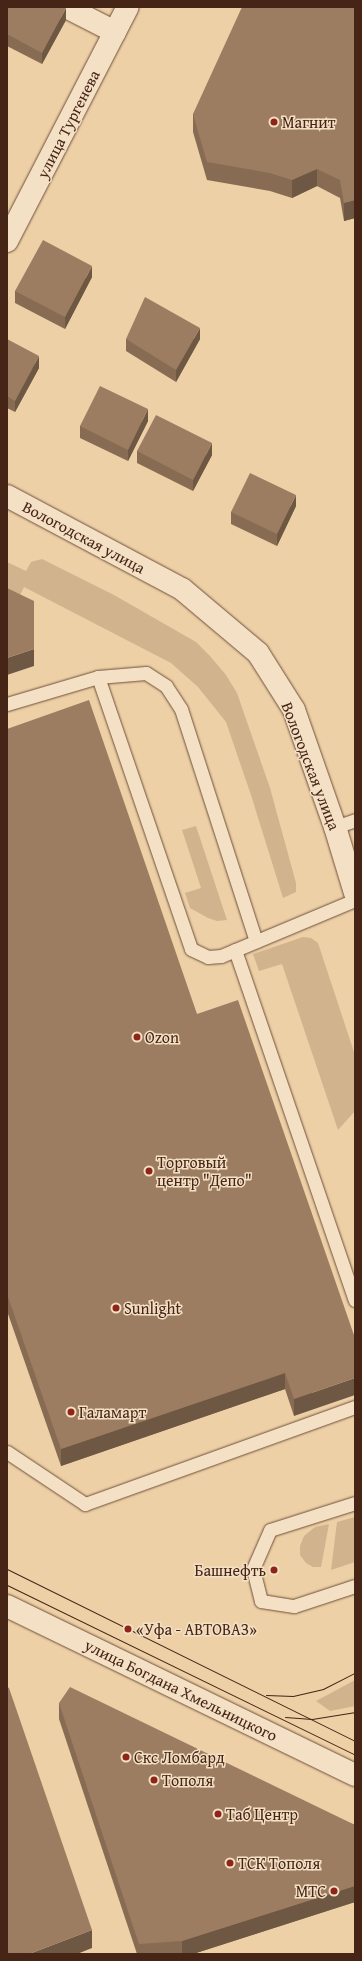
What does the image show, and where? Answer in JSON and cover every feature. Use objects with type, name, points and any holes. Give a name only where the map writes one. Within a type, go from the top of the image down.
[{"type":"main road","points":[[66,7],[115,32]]},
{"type":"main road","name":"улица Тургенева","points":[[7,240],[128,7]]},
{"type":"main road","name":"Вологодская улица","points":[[7,496],[182,589],[258,653],[294,710],[335,827],[355,893]]},
{"type":"main road","name":"улица Богдана Хмельницкого","points":[[7,1606],[355,1775]]},
{"type":"lane","points":[[7,704],[98,677],[146,673],[166,686],[181,709],[256,941]]},
{"type":"lane","points":[[98,677],[191,949],[208,957],[221,956],[355,900]]},
{"type":"lane","points":[[335,827],[355,820]]},
{"type":"lane","points":[[235,950],[355,1300]]},
{"type":"lane","points":[[7,1452],[85,1504],[355,1407]]},
{"type":"lane","points":[[355,1503],[270,1530],[252,1569],[261,1601],[294,1606],[355,1586]]},
{"type":"shaded area","points":[[42,559],[114,595],[196,642],[226,675],[237,693],[270,788],[296,883],[296,892],[283,898],[251,795],[226,722],[198,687],[171,663],[24,587],[18,599],[7,594],[7,562],[26,571],[31,562]]},
{"type":"shaded area","points":[[196,826],[227,920],[217,921],[208,918],[190,908],[185,893],[201,888],[182,830]]},
{"type":"shaded area","points":[[303,937],[311,938],[318,943],[355,1055],[355,1111],[338,1130],[282,964],[259,971],[253,954]]},
{"type":"shaded area","points":[[355,1517],[355,1562],[331,1570],[337,1522]]},
{"type":"shaded area","points":[[329,1524],[321,1567],[313,1567],[306,1563],[300,1555],[300,1546],[304,1536],[315,1527]]},
{"type":"shaded area","points":[[355,1680],[355,1706],[330,1711],[316,1701]]},
{"type":"building","points":[[7,7],[66,8],[42,53],[7,34]]},
{"type":"building","points":[[242,7],[355,7],[355,200],[344,203],[340,180],[317,169],[292,180],[270,173],[207,162],[193,114]]},
{"type":"building","points":[[43,240],[92,266],[65,317],[15,291]]},
{"type":"building","points":[[145,297],[200,328],[176,370],[126,339]]},
{"type":"building","points":[[7,339],[39,356],[15,401],[7,396]]},
{"type":"building","points":[[100,386],[148,409],[128,450],[80,426]]},
{"type":"building","points":[[156,415],[212,443],[193,480],[137,451]]},
{"type":"building","points":[[250,473],[296,495],[277,534],[231,512]]},
{"type":"building","points":[[7,588],[34,601],[34,649],[7,658]]},
{"type":"building","name":"Торговый центр \"Депо\"","points":[[89,700],[197,1014],[238,1000],[355,1338],[355,1378],[294,1399],[285,1373],[61,1449],[7,1294],[7,729]]},
{"type":"building","points":[[7,1687],[9,1688],[92,1930],[29,1954],[7,1954]]},
{"type":"building","name":"Тополя","points":[[70,1687],[355,1825],[355,1886],[182,1941],[139,1944],[59,1703]]},
{"type":"tram line","points":[[7,1569],[355,1741]]},
{"type":"tram line","points":[[7,1585],[355,1755]]},
{"type":"tram line","points":[[266,1695],[293,1696],[323,1689],[355,1673]]},
{"type":"tram line","points":[[285,1717],[312,1719],[355,1712]]},
{"type":"place","name":"Магнит","points":[[274,122]]},
{"type":"place","name":"Ozon","points":[[137,1037]]},
{"type":"place","name":"Торговый центр \"Депо\"","points":[[149,1171]]},
{"type":"place","name":"Sunlight","points":[[116,1308]]},
{"type":"place","name":"Галамарт","points":[[71,1412]]},
{"type":"place","name":"Башнефть","points":[[274,1570]]},
{"type":"place","name":"«Уфа - АВТОВАЗ»","points":[[128,1629]]},
{"type":"place","name":"Скс Ломбард","points":[[126,1757]]},
{"type":"place","name":"Тополя","points":[[154,1780]]},
{"type":"place","name":"Таб Центр","points":[[218,1814]]},
{"type":"place","name":"ТСК Тополя","points":[[230,1863]]},
{"type":"place","name":"МТС","points":[[334,1891]]}]
